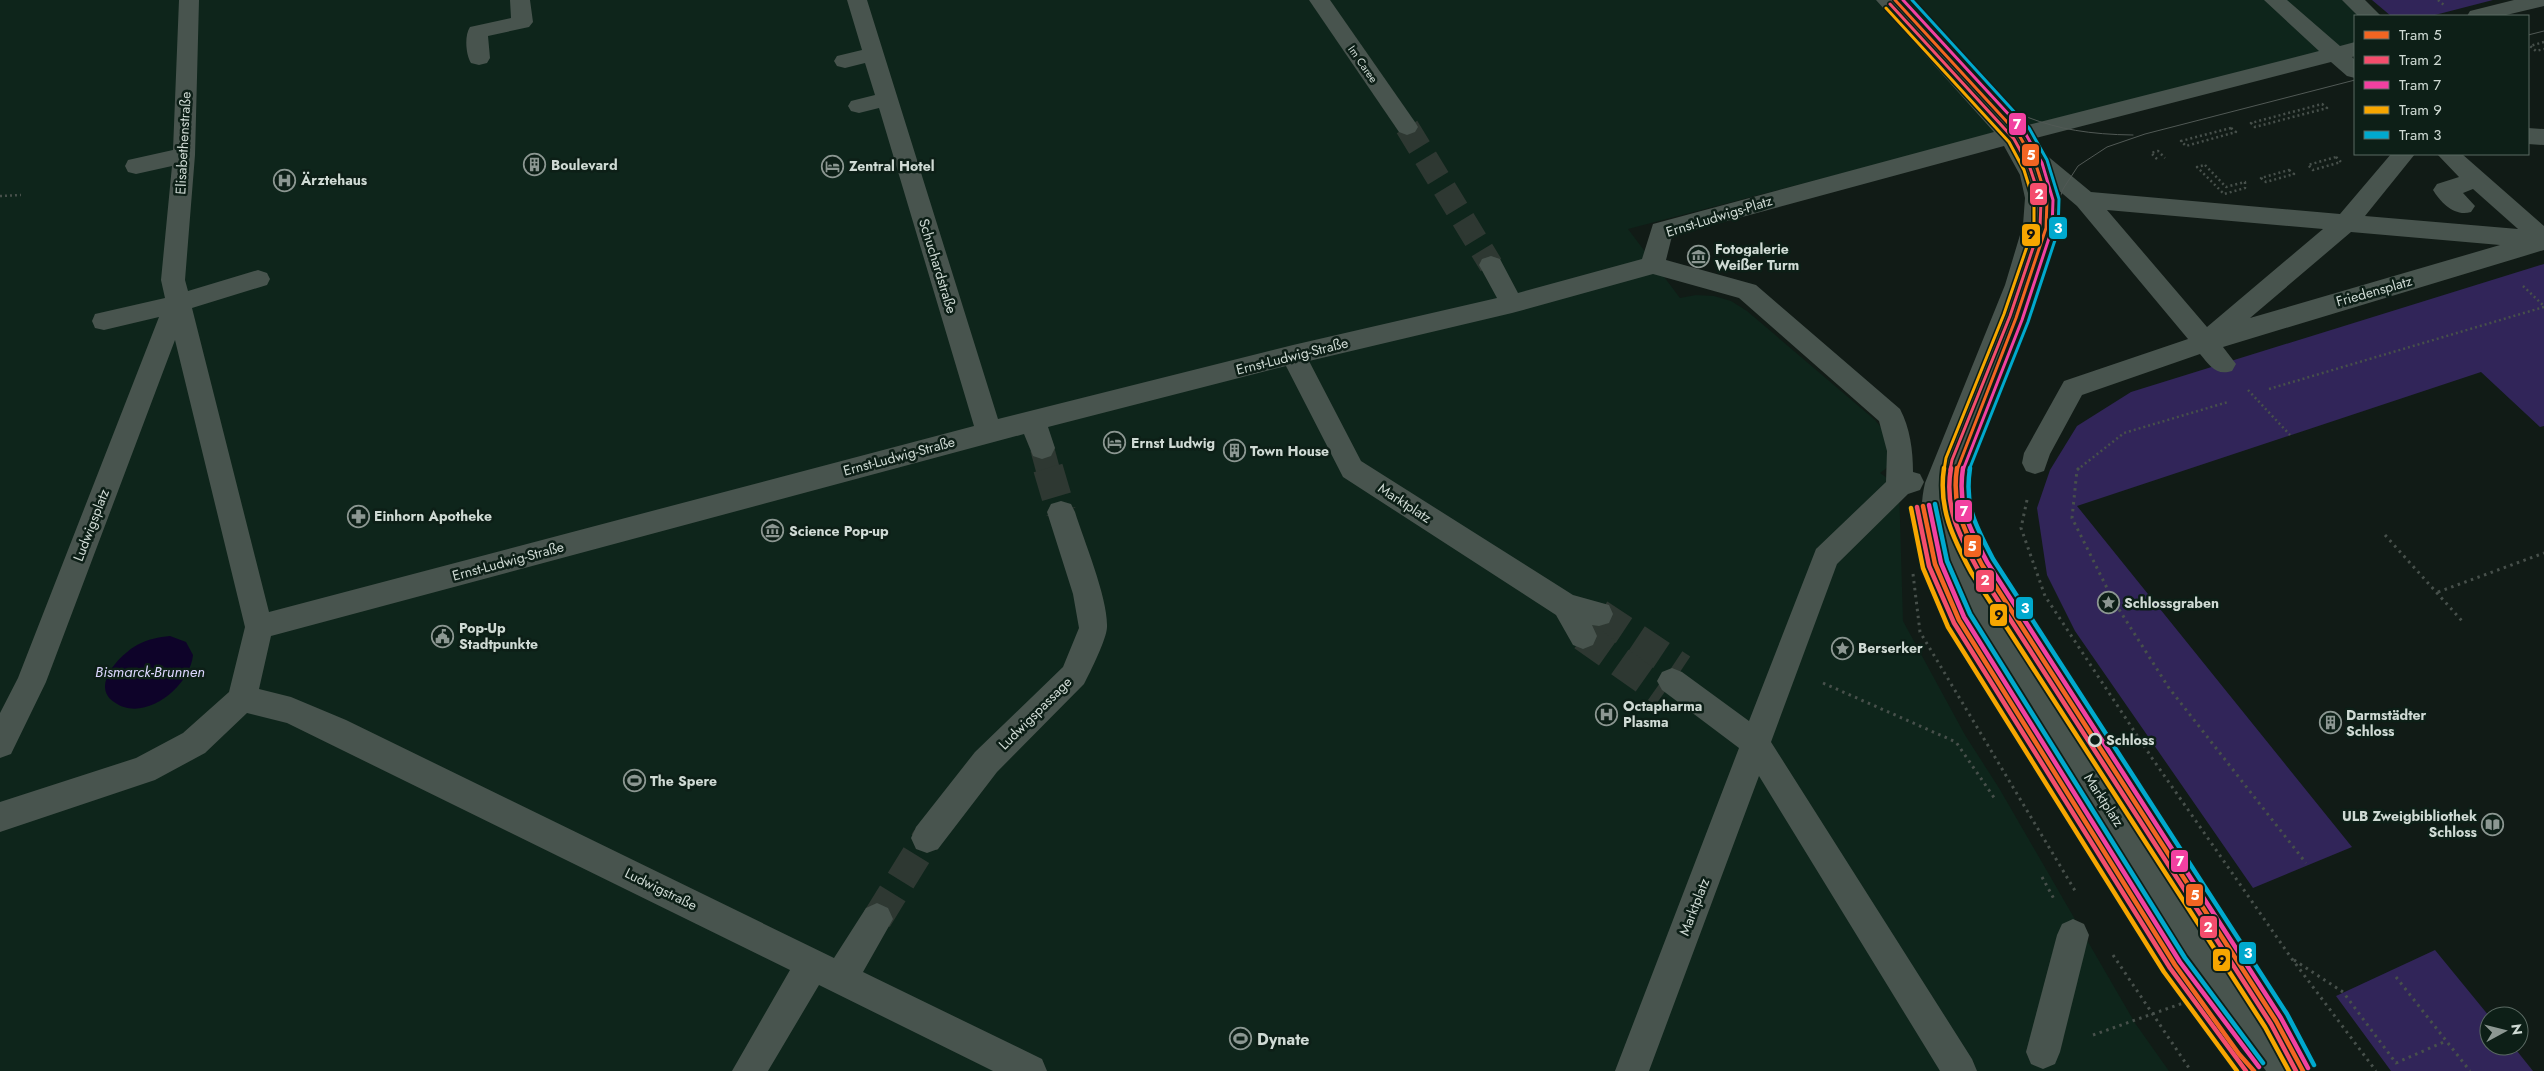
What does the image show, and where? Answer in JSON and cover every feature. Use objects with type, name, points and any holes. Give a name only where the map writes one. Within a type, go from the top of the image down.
[{"type":"street","name":"Elisabethenstraße","points":[[175,292],[184,154],[189,3],[212,0]]},
{"type":"street","name":"Schuchardstraße","points":[[857,0],[989,432]]},
{"type":"street","name":"Im Caree","points":[[1319,0],[1407,128]]},
{"type":"street","points":[[1886,0],[2010,136],[2085,200],[2223,364]]},
{"type":"street","points":[[2274,0],[2346,52],[2354,69]]},
{"type":"street","points":[[2352,0],[2370,15]]},
{"type":"street","points":[[2481,15],[2540,0]]},
{"type":"street","points":[[479,58],[477,32],[522,22],[520,3]]},
{"type":"street","points":[[2010,136],[2346,52]]},
{"type":"street","points":[[845,61],[874,54]]},
{"type":"street","points":[[859,106],[887,99]]},
{"type":"street","name":"Ernst-Ludwigs-Platz","points":[[1653,265],[1661,230],[2010,136]]},
{"type":"street","name":"Marktplatz","points":[[2010,136],[2024,159],[2035,187],[2038,209],[2035,225],[2017,285],[1938,483],[1934,507],[1936,520],[1949,555],[1966,584],[2074,755],[2226,986],[2287,1071]]},
{"type":"street","points":[[2529,136],[2544,137]]},
{"type":"street","points":[[136,166],[184,154]]},
{"type":"street","name":"Friedensplatz","points":[[2205,343],[2346,223],[2403,155]]},
{"type":"street","points":[[2449,155],[2544,240]]},
{"type":"street","points":[[2463,206],[2446,190],[2475,180]]},
{"type":"street","points":[[2085,200],[2544,240]]},
{"type":"street","name":"Friedensplatz","points":[[2035,463],[2037,453],[2072,388],[2249,328],[2544,240]]},
{"type":"street","points":[[1490,265],[1512,304]]},
{"type":"street","name":"Marktplatz","points":[[1632,1071],[1826,557],[1905,484],[1900,451],[1891,416],[1747,291],[1653,265]]},
{"type":"street","name":"Ernst-Ludwig-Straße","points":[[260,627],[989,432],[1293,355],[1512,304],[1653,265]]},
{"type":"street","points":[[104,321],[175,292],[258,279]]},
{"type":"street","points":[[0,817],[144,770],[194,743],[242,699],[260,627],[175,292]]},
{"type":"street","name":"Ludwigsplatz","points":[[0,744],[30,682],[175,292]]},
{"type":"street","name":"Marktplatz","points":[[1293,355],[1352,470],[1566,606],[1591,625]]},
{"type":"street","points":[[1033,421],[1042,448]]},
{"type":"street","name":"Ludwigspassage","points":[[927,838],[986,762],[1074,675],[1093,628],[1087,594],[1061,512]]},
{"type":"street","points":[[1672,681],[1755,743],[1960,1071]]},
{"type":"street","name":"Ludwigstraße","points":[[242,699],[291,710],[827,970],[1030,1071]]},
{"type":"street","points":[[749,1071],[827,970],[877,919]]},
{"type":"street","points":[[2043,1052],[2074,935]]},
{"type":"path","points":[[2544,42],[2530,46],[2536,51],[2544,49]]},
{"type":"path","points":[[2322,104],[2327,108],[2255,127],[2251,123],[2322,104]]},
{"type":"path","points":[[2231,128],[2236,132],[2186,146],[2181,141],[2231,128]]},
{"type":"path","points":[[2157,158],[2151,153],[2158,151],[2165,158]]},
{"type":"path","points":[[2336,157],[2341,162],[2312,170],[2308,165],[2336,157]]},
{"type":"path","points":[[2289,170],[2294,174],[2266,182],[2261,178],[2289,170]]},
{"type":"path","points":[[0,196],[21,195]]},
{"type":"path","points":[[2269,389],[2544,306],[2532,294]]},
{"type":"path","points":[[2223,364],[2290,435]]},
{"type":"path","points":[[2229,402],[2124,434],[2077,470],[2072,518],[2113,600],[2169,688],[2306,863]]},
{"type":"path","points":[[2035,463],[2021,528],[2044,596],[2152,758],[2292,959],[2376,1071]]},
{"type":"path","points":[[2385,536],[2438,592],[2463,622]]},
{"type":"path","points":[[2438,592],[2544,552]]},
{"type":"path","points":[[1913,570],[1913,588],[1920,632],[2080,899]]},
{"type":"path","points":[[1785,666],[1956,742],[1995,799]]},
{"type":"path","points":[[2110,950],[2191,1071]]},
{"type":"path","points":[[2292,959],[2343,992],[2396,1063],[2446,1041]]},
{"type":"path","points":[[2396,977],[2470,1071]]},
{"type":"path","points":[[2043,1052],[2153,1015],[2226,986]]},
{"type":"shaded area","points":[[0,0],[2363,0],[2381,15],[2354,15],[2354,54],[2036,137],[1925,152],[1628,229],[1680,298],[1696,295],[1714,296],[1731,301],[1747,311],[1875,420],[1888,436],[1892,464],[1880,473],[1899,486],[1903,621],[1965,735],[1999,788],[2135,1023],[2169,1071],[0,1071]]},
{"type":"shaded area","points":[[2372,0],[2493,0],[2435,15],[2390,15]]},
{"type":"shaded area","name":"Schlossgraben","points":[[2544,264],[2544,426],[2540,427],[2481,372],[2077,506],[2352,847],[2253,888],[2075,631],[2047,575],[2037,508],[2050,470],[2077,426],[2131,392]]},
{"type":"shaded area","points":[[2435,950],[2481,1006],[2479,1006],[2479,1056],[2521,1056],[2533,1071],[2391,1071],[2336,996]]},
{"type":"water","name":"Bismarck-Brunnen","points":[[170,636],[186,642],[193,655],[184,679],[175,690],[164,699],[139,708],[126,708],[114,702],[107,695],[105,687],[110,670],[130,649],[141,643]]},
{"type":"tunnel","points":[[1407,127],[1491,265]]},
{"type":"tunnel","points":[[1042,448],[1048,470]]},
{"type":"tunnel","points":[[1048,468],[1061,512]]},
{"type":"tunnel","points":[[1599,614],[1682,669]]},
{"type":"tunnel","points":[[1583,636],[1664,693]]},
{"type":"tunnel","points":[[877,919],[927,838]]},
{"type":"tram line","name":"5","points":[[1895,0],[2019,135],[2036,165],[2047,200],[2046,228],[2016,318],[1958,462],[1955,479],[1958,516],[1982,565],[2276,1021],[2303,1071]]},
{"type":"tram line","name":"7","points":[[1903,0],[2024,131],[2042,163],[2053,200],[2052,229],[2022,320],[1964,464],[1961,493],[1962,505],[1969,526],[1987,562],[2281,1018],[2308,1068]]},
{"type":"tram line","name":"3","points":[[1912,0],[2029,128],[2047,160],[2059,199],[2058,231],[2028,322],[1970,466],[1967,494],[1971,515],[1993,559],[2287,1014],[2314,1065]]},
{"type":"tram line","name":"2","points":[[1890,4],[2014,139],[2030,168],[2041,201],[2040,227],[2010,316],[1952,460],[1948,492],[1949,505],[1956,528],[1977,568],[2271,1024],[2296,1071]]},
{"type":"tram line","name":"9","points":[[1886,8],[2009,142],[2024,170],[2034,202],[2034,226],[2004,314],[1946,458],[1942,492],[1943,505],[1950,530],[1971,572],[2265,1027],[2289,1071]]},
{"type":"tram line","points":[[2529,35],[2544,31]]},
{"type":"tram line","points":[[1936,65],[1984,96],[2028,118],[2076,130],[2102,134],[2133,135]]},
{"type":"tram line","points":[[2016,318],[2063,189],[2078,166],[2107,147],[2145,134],[2354,80]]},
{"type":"tram line","name":"3","points":[[1935,504],[1947,561],[1970,614],[2185,958],[2263,1063]]},
{"type":"tram line","name":"7","points":[[1929,505],[1941,563],[1964,617],[2180,962],[2244,1050],[2259,1067]]},
{"type":"tram line","name":"5","points":[[1923,506],[1935,564],[1959,620],[2175,965],[2239,1054],[2254,1071]]},
{"type":"tram line","name":"2","points":[[1917,507],[1929,566],[1954,623],[2170,968],[2246,1071]]},
{"type":"tram line","name":"9","points":[[1911,508],[1923,568],[1948,627],[2164,972],[2237,1071]]},
{"type":"place","name":"Boulevard","points":[[535,165]]},
{"type":"place","name":"Zentral Hotel","points":[[833,166]]},
{"type":"place","name":"Ärztehaus","points":[[285,180]]},
{"type":"place","name":"Fotogalerie Weißer Turm","points":[[1699,257]]},
{"type":"place","name":"Ernst Ludwig","points":[[1115,443]]},
{"type":"place","name":"Town House","points":[[1234,451]]},
{"type":"place","name":"Einhorn Apotheke","points":[[358,516]]},
{"type":"place","name":"Science Pop-up","points":[[773,531]]},
{"type":"place","name":"Schlossgraben","points":[[2108,603]]},
{"type":"place","name":"Pop-Up Stadtpunkte","points":[[443,636]]},
{"type":"place","name":"Berserker","points":[[1842,648]]},
{"type":"place","name":"Octapharma Plasma","points":[[1607,714]]},
{"type":"place","name":"Darmstädter Schloss","points":[[2330,723]]},
{"type":"place","name":"Schloss","points":[[2095,740]]},
{"type":"place","name":"The Spere","points":[[634,781]]},
{"type":"place","name":"ULB Zweigbibliothek Schloss","points":[[2493,824]]},
{"type":"place","name":"Dynate","points":[[1241,1039]]}]
